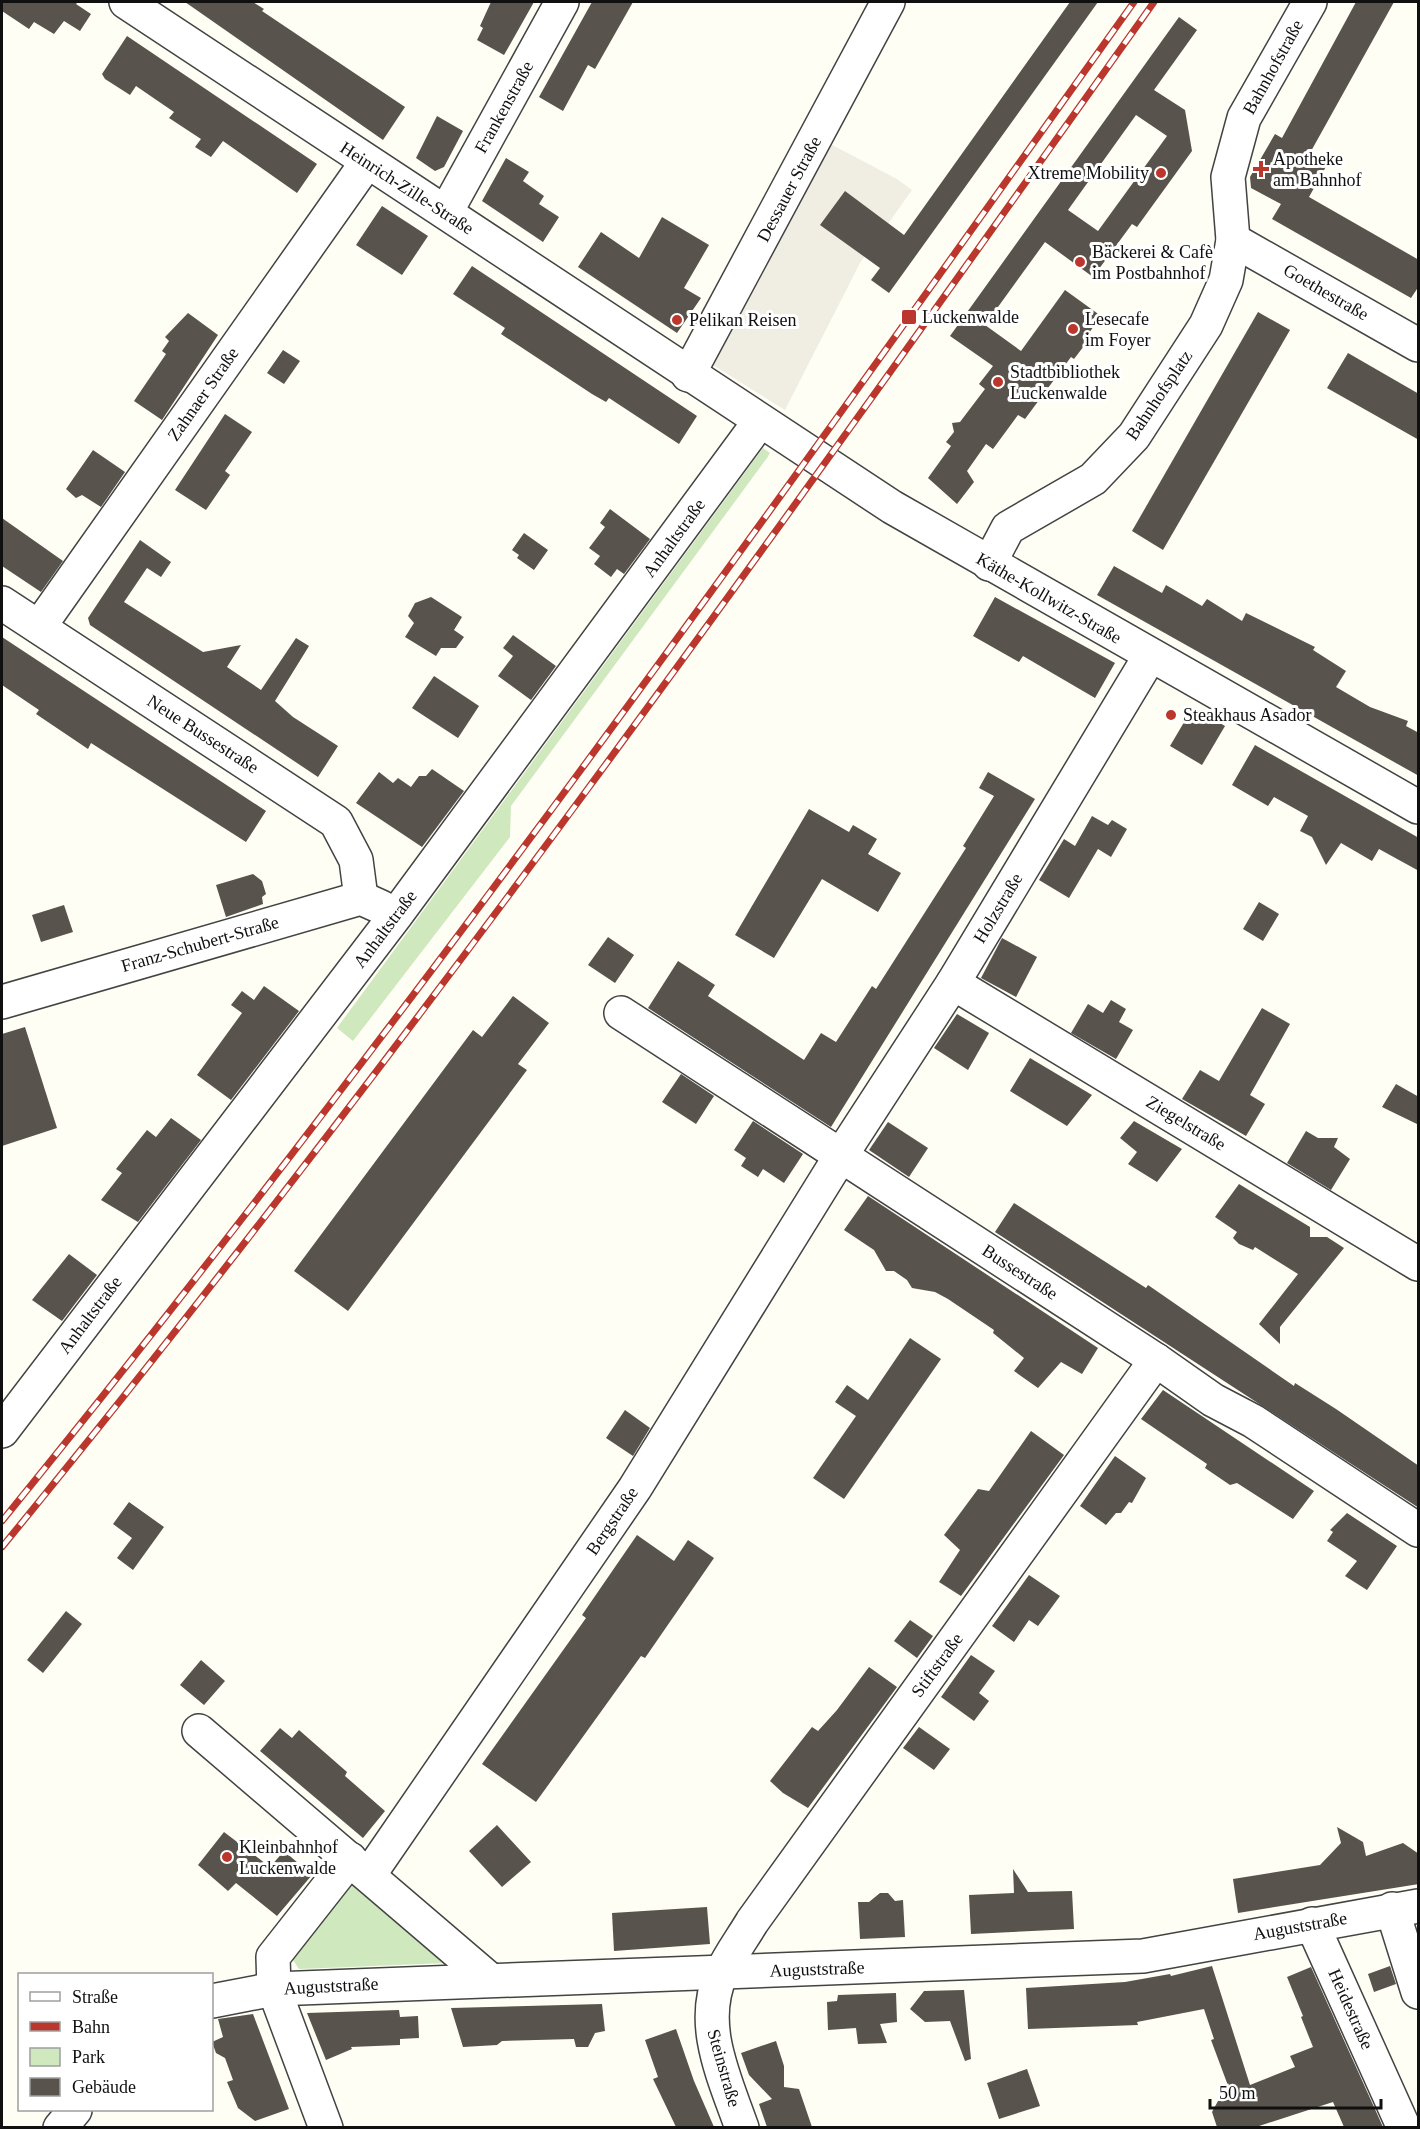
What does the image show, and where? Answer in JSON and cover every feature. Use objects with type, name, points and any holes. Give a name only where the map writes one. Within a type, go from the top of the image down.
[{"type":"street","name":"Heinrich-Zille-Straße","points":[[126,2],[446,212],[688,375]]},
{"type":"street","name":"Frankenstraße","points":[[446,212],[562,2]]},
{"type":"street","name":"Dessauer Straße","points":[[688,375],[888,2]]},
{"type":"street","name":"Bahnhofstraße","points":[[1233,240],[1228,177],[1244,118],[1310,2]]},
{"type":"street","name":"Zahnaer Straße","points":[[39,627],[367,162]]},
{"type":"street","name":"Goethestraße","points":[[1233,240],[1419,345]]},
{"type":"street","name":"Bahnhofsplatz","points":[[989,564],[1008,528],[1092,478],[1134,436],[1206,325],[1226,280],[1233,240]]},
{"type":"street","name":"Käthe-Kollwitz-Straße","points":[[688,375],[892,507],[1150,656],[1419,807]]},
{"type":"street","name":"Anhaltstraße","points":[[2,1431],[396,915],[760,421]]},
{"type":"street","name":"Neue Bussestraße","points":[[2,603],[336,822],[356,860],[361,898]]},
{"type":"street","name":"Holzstraße","points":[[840,1157],[952,983],[1150,656]]},
{"type":"street","points":[[361,898],[396,915]]},
{"type":"street","name":"Franz-Schubert-Straße","points":[[2,1002],[361,898]]},
{"type":"street","name":"Ziegelstraße","points":[[952,983],[1419,1264]]},
{"type":"street","name":"Bussestraße","points":[[621,1013],[1156,1360],[1213,1400],[1252,1421],[1419,1530]]},
{"type":"street","name":"Bergstraße","points":[[326,2127],[274,1989],[273,1957],[360,1867],[635,1488],[840,1157]]},
{"type":"street","name":"Stiftstraße","points":[[721,1973],[752,1922],[1156,1360]]},
{"type":"street","points":[[199,1731],[489,1979]]},
{"type":"street","points":[[1405,1908],[1419,1992]]},
{"type":"street","name":"Auguststraße","points":[[213,2001],[274,1989],[489,1979],[721,1973],[1143,1956],[1405,1908]]},
{"type":"street","name":"Heidestraße","points":[[1312,1924],[1404,2127]]},
{"type":"street","name":"Steinstraße","points":[[721,1973],[713,1995],[710,2019],[719,2061],[742,2127]]},
{"type":"street","points":[[60,2127],[73,2111]]},
{"type":"green space","points":[[763,448],[770,453],[767,458],[511,806],[510,837],[353,1041],[337,1028]]},
{"type":"green space","points":[[345,1884],[353,1884],[447,1963],[299,1969],[293,1960],[293,1954]]},
{"type":"shaded area","points":[[817,137],[897,179],[912,190],[860,263],[785,410],[700,357]]},
{"type":"building","points":[[2,2],[78,2],[76,4],[91,14],[80,31],[64,21],[54,34],[34,22],[29,29],[2,11]]},
{"type":"building","points":[[185,2],[253,2],[264,9],[262,11],[405,107],[383,140]]},
{"type":"building","points":[[491,2],[534,2],[504,55],[477,40],[483,28],[480,26]]},
{"type":"building","points":[[592,2],[633,2],[595,69],[588,65],[563,111],[539,97]]},
{"type":"building","points":[[1070,2],[1098,2],[889,293],[871,280],[880,268],[820,225],[845,191],[904,235]]},
{"type":"building","points":[[1356,2],[1394,2],[1310,153],[1328,163],[1309,197],[1419,260],[1419,286],[1411,298],[1272,219],[1281,204],[1251,188],[1250,177],[1275,134],[1282,138]]},
{"type":"building","points":[[1179,17],[1197,30],[1154,90],[1185,110],[1192,151],[1137,227],[1132,224],[1093,277],[1045,242],[985,325],[1021,351],[1065,290],[1101,316],[1084,340],[1087,342],[1074,359],[1071,357],[1025,419],[1018,415],[993,449],[986,444],[967,471],[974,482],[957,504],[928,478],[951,446],[946,442],[954,432],[952,423],[960,422],[985,389],[979,384],[993,366],[950,336]],"holes":[[[1136,115],[1167,136],[1098,231],[1068,210]]]},
{"type":"building","points":[[127,36],[317,164],[297,193],[223,141],[211,157],[195,147],[201,139],[169,118],[174,112],[136,86],[130,95],[105,79],[102,74]]},
{"type":"building","points":[[437,116],[463,131],[444,167],[435,171],[416,158]]},
{"type":"building","points":[[506,158],[529,172],[523,181],[544,196],[539,204],[559,217],[543,242],[482,201]]},
{"type":"building","points":[[382,206],[428,236],[402,275],[356,245]]},
{"type":"building","points":[[662,217],[709,245],[684,288],[701,298],[677,333],[578,267],[601,232],[639,258]]},
{"type":"building","points":[[472,266],[697,416],[679,444],[609,398],[606,402],[592,394],[501,334],[505,328],[453,294]]},
{"type":"building","points":[[1258,312],[1290,330],[1163,550],[1132,531]]},
{"type":"building","points":[[188,313],[218,335],[162,420],[134,401],[166,354],[162,351],[169,341],[165,337]]},
{"type":"building","points":[[283,350],[300,361],[284,384],[267,373]]},
{"type":"building","points":[[1348,353],[1419,394],[1419,440],[1327,388]]},
{"type":"building","points":[[225,414],[252,432],[225,471],[230,475],[206,510],[175,490]]},
{"type":"building","points":[[93,450],[125,472],[101,507],[82,495],[76,498],[66,489]]},
{"type":"building","points":[[610,509],[650,539],[624,574],[617,569],[611,577],[594,564],[600,556],[589,548],[605,527],[600,523]]},
{"type":"building","points":[[2,518],[63,561],[41,592],[2,566]]},
{"type":"building","points":[[524,533],[548,550],[534,570],[517,558],[519,555],[512,550]]},
{"type":"building","points":[[140,540],[171,562],[161,577],[147,568],[124,602],[203,652],[241,645],[227,667],[261,690],[296,638],[309,646],[275,701],[293,717],[338,746],[318,777],[90,625],[88,618]]},
{"type":"building","points":[[1114,566],[1162,593],[1166,585],[1202,606],[1207,599],[1242,621],[1246,613],[1315,647],[1313,650],[1346,671],[1336,687],[1370,707],[1408,721],[1406,726],[1419,733],[1419,776],[1097,595]]},
{"type":"building","points":[[431,597],[462,617],[454,630],[464,637],[456,648],[441,648],[436,656],[405,637],[414,623],[408,616],[415,603]]},
{"type":"building","points":[[995,597],[1115,663],[1095,698],[1023,656],[1019,662],[973,636]]},
{"type":"building","points":[[513,635],[556,666],[531,700],[498,676],[513,656],[503,648]]},
{"type":"building","points":[[2,637],[266,811],[246,842],[91,743],[88,749],[36,714],[39,710],[2,685]]},
{"type":"building","points":[[434,676],[479,706],[458,738],[412,708]]},
{"type":"building","points":[[1193,707],[1225,726],[1202,765],[1170,746]]},
{"type":"building","points":[[1255,745],[1419,838],[1419,871],[1379,849],[1372,861],[1341,843],[1326,865],[1312,837],[1300,831],[1308,816],[1274,797],[1268,806],[1232,785]]},
{"type":"building","points":[[432,769],[464,791],[422,847],[356,803],[379,772],[393,783],[398,778],[411,787],[419,776],[426,776]]},
{"type":"building","points":[[988,772],[1035,799],[831,1127],[648,1008],[678,961],[715,985],[708,996],[804,1060],[821,1033],[836,1042],[872,986],[876,989],[966,848],[963,846],[994,796],[979,788]]},
{"type":"building","points":[[809,809],[849,832],[853,825],[877,839],[868,854],[901,873],[878,912],[822,879],[774,958],[735,935]]},
{"type":"building","points":[[1092,816],[1108,825],[1112,820],[1127,829],[1111,857],[1098,849],[1069,898],[1039,880],[1064,839],[1075,846]]},
{"type":"building","points":[[253,874],[262,881],[266,894],[262,897],[263,904],[226,917],[216,885]]},
{"type":"building","points":[[1259,902],[1279,914],[1263,941],[1243,929]]},
{"type":"building","points":[[64,905],[73,932],[41,942],[32,915]]},
{"type":"building","points":[[608,937],[634,955],[615,983],[588,965]]},
{"type":"building","points":[[1002,938],[1037,957],[1016,997],[981,978]]},
{"type":"building","points":[[264,986],[299,1011],[231,1100],[197,1075],[242,1013],[231,1005],[242,991],[254,1000]]},
{"type":"building","points":[[513,996],[549,1023],[518,1064],[527,1070],[348,1311],[294,1271],[473,1030],[482,1037]]},
{"type":"building","points":[[1111,1000],[1126,1009],[1119,1022],[1133,1030],[1116,1059],[1071,1033],[1088,1004],[1103,1013]]},
{"type":"building","points":[[1262,1008],[1290,1024],[1250,1095],[1265,1104],[1246,1136],[1182,1099],[1200,1070],[1219,1081]]},
{"type":"building","points":[[957,1014],[989,1033],[968,1070],[934,1048]]},
{"type":"building","points":[[25,1027],[57,1128],[2,1146],[2,1034]]},
{"type":"building","points":[[1030,1058],[1092,1095],[1067,1126],[1010,1091]]},
{"type":"building","points":[[681,1074],[714,1096],[696,1124],[662,1102]]},
{"type":"building","points":[[1396,1084],[1419,1097],[1419,1125],[1382,1107]]},
{"type":"building","points":[[171,1118],[201,1140],[138,1222],[101,1200],[122,1173],[116,1169],[147,1130],[156,1137]]},
{"type":"building","points":[[753,1121],[803,1154],[784,1183],[763,1169],[758,1177],[741,1166],[746,1158],[734,1150]]},
{"type":"building","points":[[1134,1121],[1182,1149],[1157,1182],[1128,1164],[1137,1152],[1120,1138]]},
{"type":"building","points":[[888,1122],[928,1148],[909,1177],[869,1150]]},
{"type":"building","points":[[1306,1131],[1318,1138],[1338,1138],[1334,1147],[1350,1159],[1331,1190],[1287,1163]]},
{"type":"building","points":[[1239,1184],[1310,1227],[1310,1237],[1327,1237],[1344,1248],[1280,1327],[1280,1344],[1259,1324],[1298,1274],[1255,1247],[1253,1250],[1239,1244],[1233,1238],[1237,1232],[1215,1217]]},
{"type":"building","points":[[868,1196],[1098,1348],[1082,1374],[1061,1362],[1038,1388],[1014,1371],[1024,1358],[993,1333],[994,1330],[948,1299],[935,1292],[912,1288],[907,1280],[894,1271],[886,1271],[874,1250],[844,1230]]},
{"type":"building","points":[[1014,1203],[1146,1288],[1148,1285],[1294,1386],[1295,1383],[1336,1409],[1419,1466],[1419,1508],[995,1232]]},
{"type":"building","points":[[69,1254],[97,1275],[62,1321],[32,1300]]},
{"type":"building","points":[[910,1338],[941,1359],[844,1499],[813,1478],[856,1416],[835,1402],[847,1385],[868,1400]]},
{"type":"building","points":[[1163,1390],[1314,1491],[1293,1519],[1237,1483],[1230,1485],[1205,1468],[1207,1464],[1141,1419]]},
{"type":"building","points":[[625,1410],[650,1428],[633,1456],[606,1438]]},
{"type":"building","points":[[1031,1431],[1064,1455],[961,1596],[939,1582],[960,1550],[944,1535],[978,1489],[989,1491]]},
{"type":"building","points":[[1115,1456],[1146,1478],[1132,1503],[1129,1502],[1121,1513],[1116,1513],[1106,1525],[1080,1506]]},
{"type":"building","points":[[129,1502],[164,1527],[133,1570],[117,1558],[132,1538],[113,1524]]},
{"type":"building","points":[[1347,1513],[1397,1546],[1367,1590],[1345,1576],[1357,1561],[1327,1541],[1333,1532],[1330,1530]]},
{"type":"building","points":[[637,1535],[674,1561],[688,1540],[714,1558],[645,1658],[641,1656],[536,1802],[482,1764],[586,1618],[582,1615]]},
{"type":"building","points":[[1029,1575],[1060,1596],[1038,1626],[1029,1620],[1014,1642],[992,1626]]},
{"type":"building","points":[[66,1611],[82,1624],[43,1673],[27,1660]]},
{"type":"building","points":[[910,1620],[933,1636],[917,1658],[894,1641]]},
{"type":"building","points":[[971,1655],[995,1671],[979,1693],[989,1701],[974,1721],[941,1697]]},
{"type":"building","points":[[201,1660],[225,1681],[204,1705],[180,1685]]},
{"type":"building","points":[[869,1667],[897,1687],[808,1808],[783,1793],[770,1781],[812,1727],[818,1731],[837,1710]]},
{"type":"building","points":[[919,1727],[950,1749],[934,1770],[903,1748]]},
{"type":"building","points":[[280,1728],[292,1738],[299,1730],[347,1772],[345,1776],[385,1811],[363,1838],[260,1751]]},
{"type":"building","points":[[497,1825],[531,1862],[502,1887],[469,1851]]},
{"type":"building","points":[[1337,1827],[1363,1842],[1366,1856],[1403,1843],[1419,1854],[1419,1884],[1238,1913],[1233,1879],[1320,1865],[1341,1843]]},
{"type":"building","points":[[224,1832],[270,1867],[284,1851],[312,1875],[277,1916],[236,1883],[228,1891],[198,1865]]},
{"type":"building","points":[[1013,1869],[1028,1892],[1072,1891],[1074,1929],[971,1934],[969,1895],[1014,1893]]},
{"type":"building","points":[[880,1893],[888,1893],[895,1901],[903,1900],[905,1937],[860,1939],[858,1902],[869,1902]]},
{"type":"building","points":[[707,1907],[710,1944],[614,1951],[612,1913]]},
{"type":"building","points":[[1212,1966],[1250,2085],[1295,2067],[1290,2056],[1313,2047],[1287,1977],[1311,1967],[1383,2127],[1344,2127],[1333,2102],[1256,2127],[1217,2127],[1212,2112],[1218,2101],[1233,2099],[1211,2040],[1214,2039],[1204,2009],[1137,2022],[1138,2025],[1028,2029],[1026,1988],[1125,1982],[1170,1974],[1171,1976]]},
{"type":"building","points":[[1390,1966],[1396,1984],[1374,1992],[1368,1974]]},
{"type":"building","points":[[964,1990],[971,2059],[965,2061],[950,2021],[925,2022],[910,2009],[924,1991]]},
{"type":"building","points":[[896,1993],[897,2022],[880,2024],[887,2043],[858,2044],[856,2028],[828,2030],[827,2002],[837,2001],[838,1995]]},
{"type":"building","points":[[602,2004],[605,2031],[595,2033],[588,2047],[576,2047],[574,2039],[502,2041],[497,2045],[463,2047],[451,2008]]},
{"type":"building","points":[[399,2010],[400,2017],[418,2016],[419,2038],[400,2039],[400,2045],[351,2047],[352,2049],[326,2060],[307,2013]]},
{"type":"building","points":[[253,2014],[289,2109],[255,2121],[238,2108],[227,2082],[233,2080],[225,2058],[216,2053],[213,2045],[213,2042],[223,2037],[218,2019]]},
{"type":"building","points":[[676,2029],[694,2081],[714,2127],[676,2127],[653,2079],[658,2077],[645,2040]]},
{"type":"building","points":[[776,2041],[784,2066],[784,2087],[799,2089],[812,2127],[767,2127],[759,2104],[772,2099],[749,2075],[741,2053]]},
{"type":"building","points":[[1027,2069],[1040,2106],[999,2119],[987,2083]]},
{"type":"railway","points":[[2,1521],[296,1149],[439,961],[720,579],[1134,2]]},
{"type":"railway","points":[[2,1547],[153,1359],[447,978],[733,590],[1154,2]]},
{"type":"place","name":"Apotheke am Bahnhof","points":[[1261,169]]},
{"type":"place","name":"Xtreme Mobility","points":[[1161,173]]},
{"type":"place","name":"Bäckerei & Cafè im Postbahnhof","points":[[1080,262]]},
{"type":"place","name":"Luckenwalde","points":[[909,317]]},
{"type":"place","name":"Pelikan Reisen","points":[[677,320]]},
{"type":"place","name":"Lesecafe im Foyer","points":[[1073,329]]},
{"type":"place","name":"Stadtbibliothek Luckenwalde","points":[[998,382]]},
{"type":"place","name":"Steakhaus Asador","points":[[1171,715]]},
{"type":"place","name":"Kleinbahnhof Luckenwalde","points":[[227,1857]]}]
